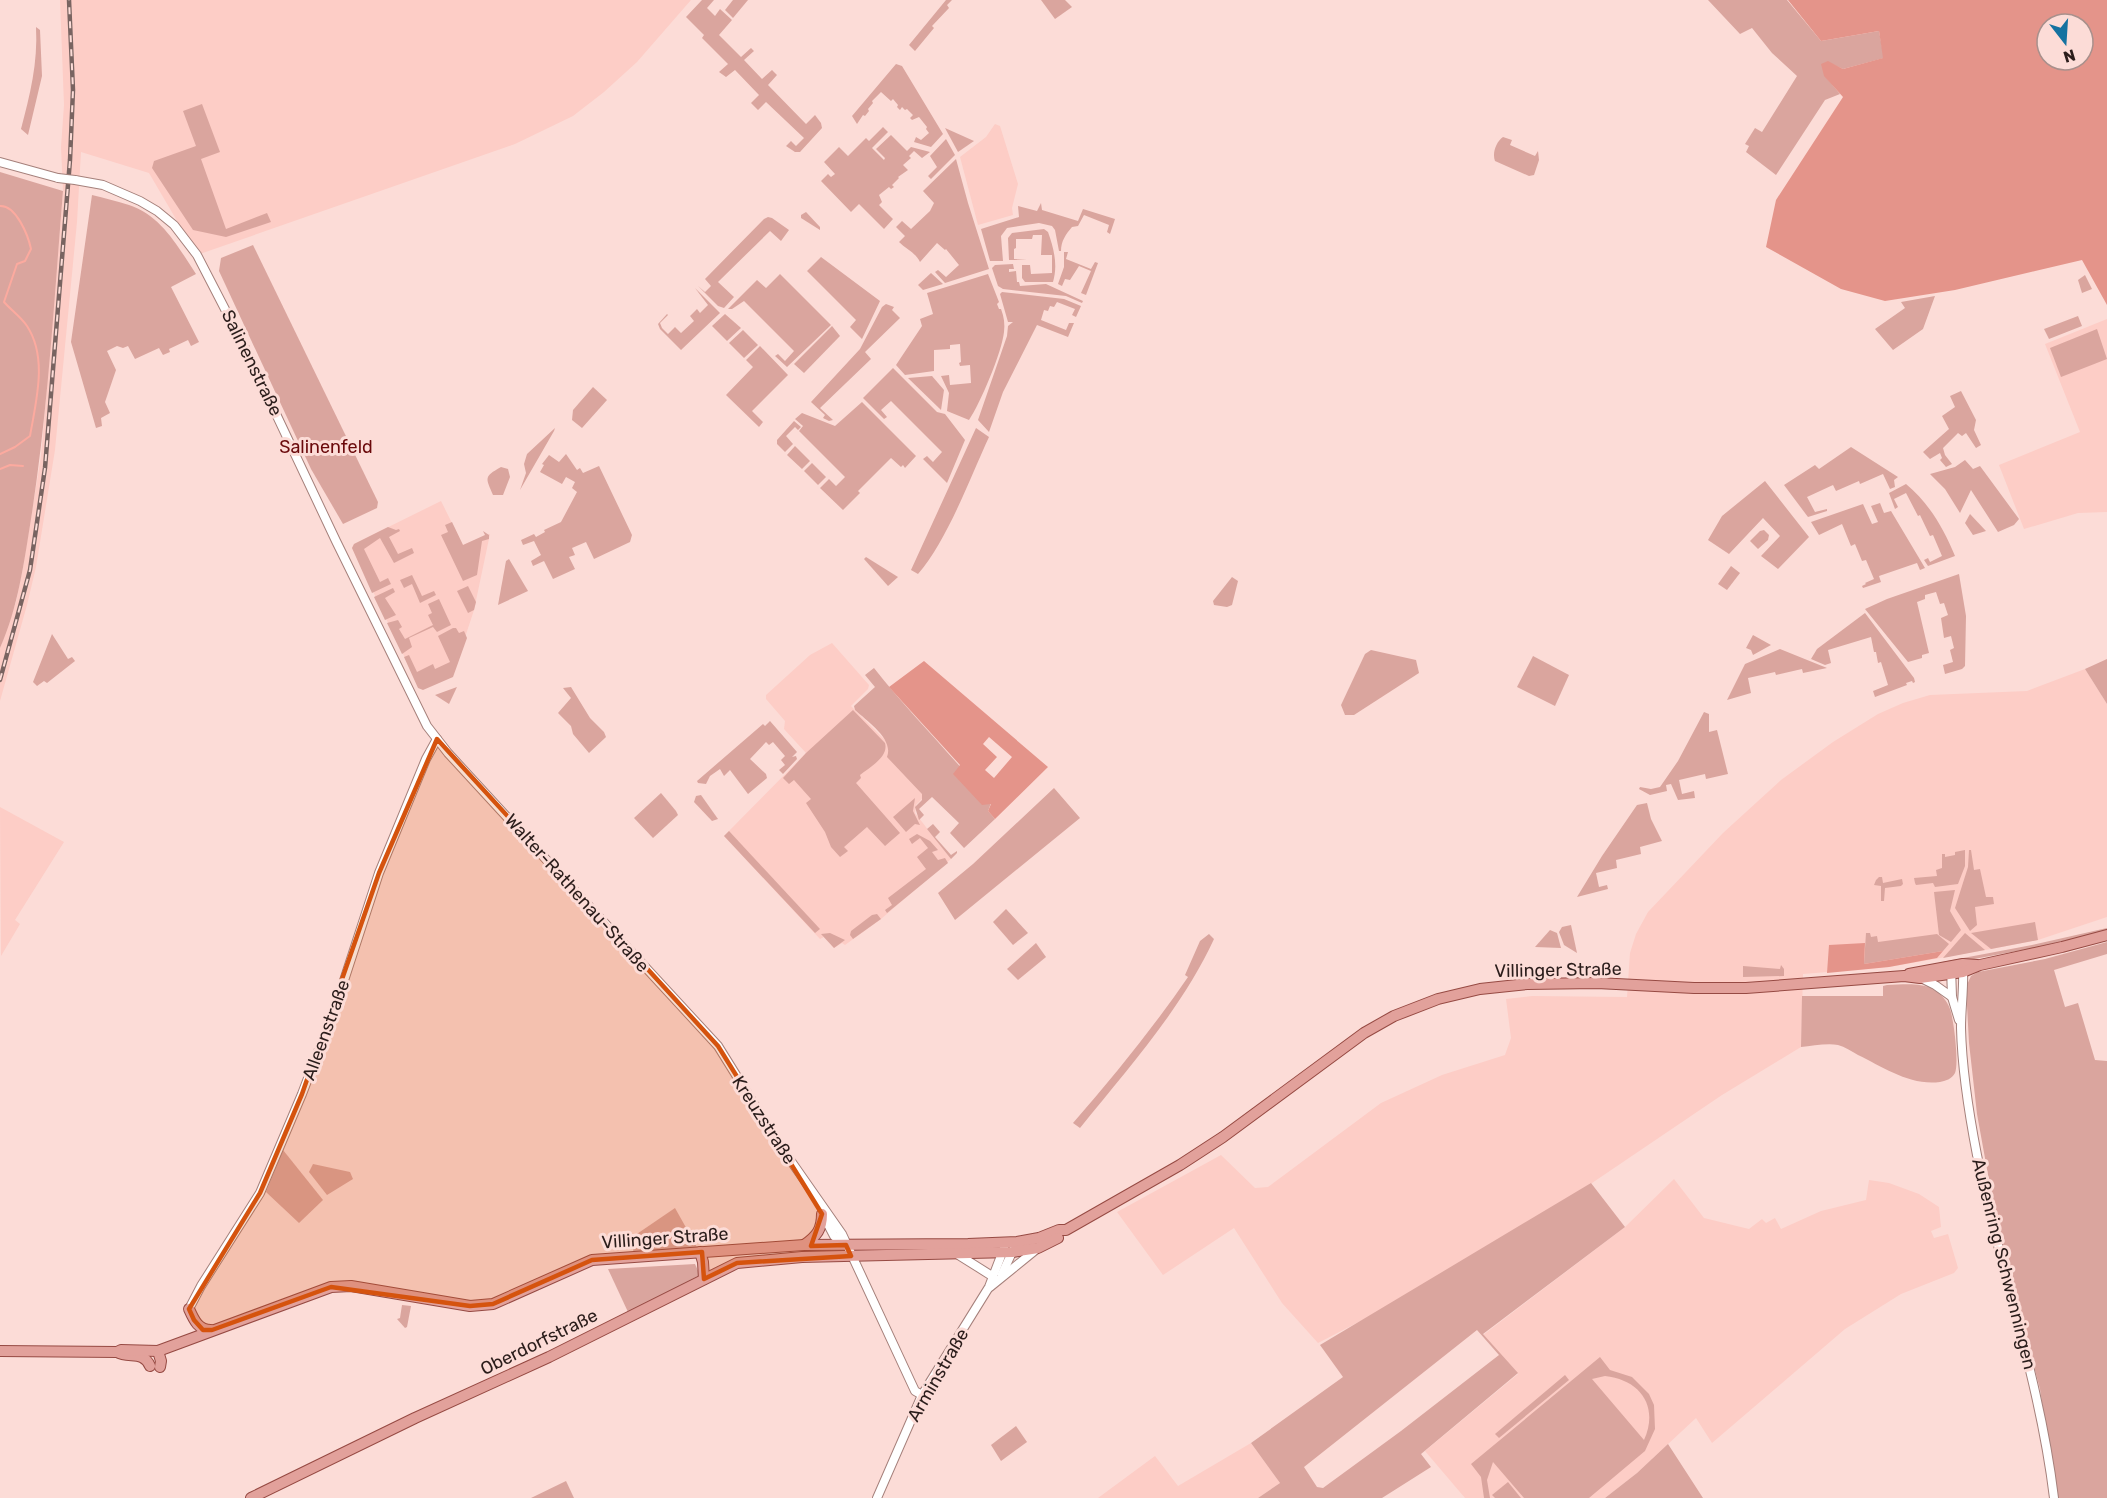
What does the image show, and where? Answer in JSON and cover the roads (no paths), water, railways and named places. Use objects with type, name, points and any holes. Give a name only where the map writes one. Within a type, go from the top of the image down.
[{"type":"main road","name":"Villinger Straße","points":[[158,1351],[332,1287],[351,1286],[470,1306],[493,1304],[592,1260],[804,1245],[1038,1248],[1062,1236],[1066,1230],[1180,1165],[1223,1137],[1364,1033],[1394,1016],[1438,999],[1480,989],[1527,984],[1597,983],[1735,988],[1904,976],[1920,978],[2107,935]]},
{"type":"main road","name":"Villinger Straße","points":[[1904,976],[1913,972],[1951,970]]},
{"type":"main road","points":[[804,1245],[815,1237],[822,1225],[822,1214]]},
{"type":"main road","name":"Villinger Straße","points":[[851,1256],[957,1254],[1009,1247],[1039,1239],[1059,1230],[1066,1230]]},
{"type":"main road","points":[[700,1252],[704,1262],[704,1279]]},
{"type":"main road","name":"Oberdorfstraße","points":[[251,1498],[415,1418],[541,1361],[737,1263],[802,1257],[851,1256]]},
{"type":"main road","points":[[189,1309],[198,1326],[204,1330],[212,1330]]},
{"type":"main road","points":[[0,1351],[158,1351],[161,1361],[155,1366],[139,1355],[117,1352]]},
{"type":"street","name":"Salinenstraße","points":[[0,162],[58,178],[103,185],[140,201],[174,225],[197,255],[259,376],[427,726],[437,739]]},
{"type":"street","name":"Walter-Rathenau-Straße","points":[[437,739],[718,1046]]},
{"type":"street","name":"Alleenstraße","points":[[189,1309],[260,1193],[302,1094],[337,1002],[379,873],[426,759],[437,739]]},
{"type":"street","name":"Außenring Schwenningen","points":[[1963,968],[1961,1029],[1966,1085],[1977,1153],[2028,1357],[2054,1498]]},
{"type":"street","name":"Außenring Schwenningen","points":[[1951,970],[1952,997],[1961,1029]]},
{"type":"street","points":[[1920,978],[1952,997]]},
{"type":"street","name":"Kreuzstraße","points":[[718,1046],[763,1120],[842,1234],[915,1390],[922,1395]]},
{"type":"street","name":"Kreuzstraße","points":[[812,1193],[834,1236],[846,1245]]},
{"type":"street","points":[[957,1254],[996,1277],[1009,1247]]},
{"type":"street","name":"Arminstraße","points":[[877,1498],[922,1395],[989,1287],[996,1277],[1038,1248]]},
{"type":"waterway","points":[[0,206],[6,207],[16,215],[31,249],[25,261],[17,264],[4,302],[27,326],[33,338],[39,366],[30,436],[0,454]]},
{"type":"waterway","points":[[0,469],[10,465],[23,466]]},
{"type":"railway","points":[[0,680],[30,570],[45,468],[70,160],[73,90],[69,0]]},
{"type":"park label","name":"Salinenfeld","points":[[326,447]]}]
